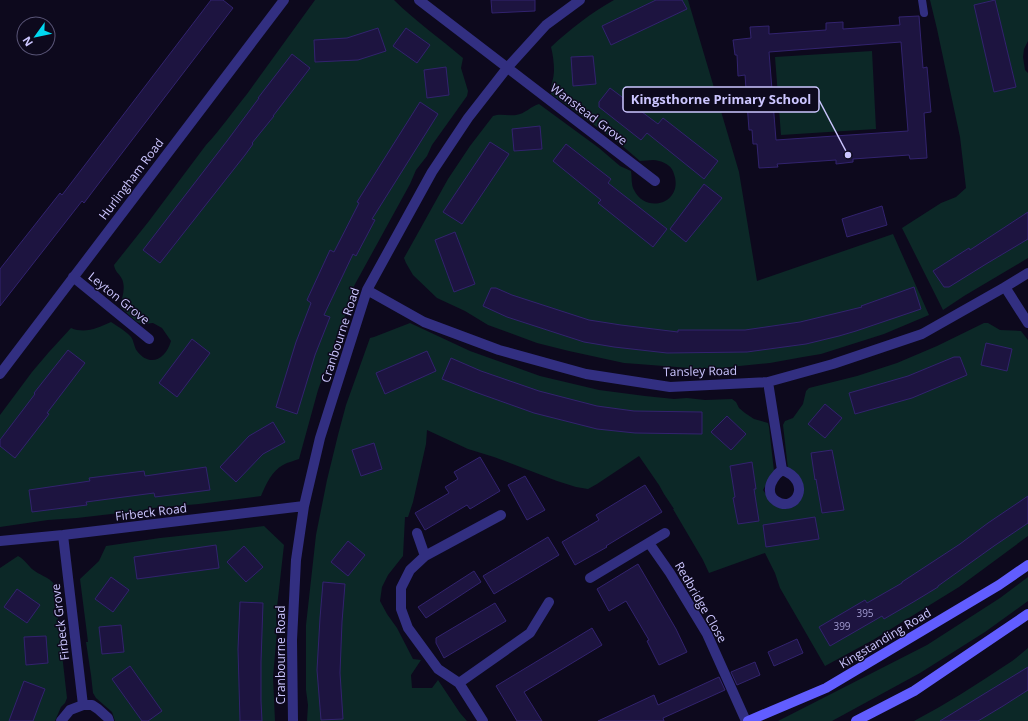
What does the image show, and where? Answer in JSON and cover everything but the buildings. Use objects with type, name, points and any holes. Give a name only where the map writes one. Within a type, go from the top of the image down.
[{"type":"main road","name":"Kingstanding Road","points":[[747,721],[826,688],[999,585],[1028,565]]},
{"type":"main road","points":[[856,721],[914,691],[1028,614]]},
{"type":"street","name":"Hurlingham Road","points":[[0,374],[284,0]]},
{"type":"street","name":"Wanstead Grove","points":[[418,0],[655,181]]},
{"type":"street","name":"Cranbourne Road","points":[[293,721],[292,640],[296,560],[304,506],[320,438],[367,290],[432,172],[468,118],[507,68],[546,25],[580,0]]},
{"type":"street","name":"Tansley Road","points":[[367,290],[424,322],[498,350],[586,374],[670,387],[768,382],[832,364],[922,334],[1028,273]]},
{"type":"street","name":"Leyton Grove","points":[[73,277],[149,339]]},
{"type":"street","points":[[1005,287],[1028,323]]},
{"type":"street","points":[[768,382],[782,470]]},
{"type":"street","name":"Firbeck Road","points":[[0,541],[63,535],[304,506]]},
{"type":"street","points":[[483,721],[459,683],[438,669],[408,628],[401,609],[402,588],[410,570],[426,556],[501,515]]},
{"type":"street","points":[[417,533],[426,556]]},
{"type":"street","points":[[590,578],[665,533]]},
{"type":"street","name":"Firbeck Grove","points":[[63,535],[83,705]]},
{"type":"street","name":"Redbridge Close","points":[[649,543],[670,573],[707,634],[747,721]]},
{"type":"street","points":[[459,683],[530,632],[549,602]]},
{"type":"street","points":[[61,721],[70,710],[83,705],[92,705],[108,718],[109,721]]},
{"type":"lane","points":[[922,0],[924,13]]},
{"type":"green space","points":[[315,0],[394,0],[463,58],[461,68],[468,91],[467,96],[416,170],[410,184],[354,286],[350,302],[318,390],[299,459],[279,468],[267,482],[261,496],[77,518],[48,520],[0,527],[0,415],[32,372],[71,328],[76,330],[86,330],[111,322],[129,335],[137,351],[147,359],[157,359],[165,353],[171,341],[162,328],[153,323],[142,324],[137,322],[120,307],[124,286],[122,279],[114,265],[247,94]]},
{"type":"green space","points":[[614,0],[688,0],[739,172],[757,281],[893,234],[929,315],[884,334],[821,354],[770,363],[720,368],[689,368],[624,363],[537,343],[488,325],[465,311],[437,298],[413,275],[404,258],[448,179],[470,146],[493,116],[496,115],[519,114],[539,104],[599,148],[620,166],[631,171],[633,188],[640,198],[655,204],[669,198],[674,192],[676,184],[674,174],[669,166],[657,160],[640,161],[619,143],[551,94],[554,71],[551,47],[597,10]]},
{"type":"green space","points":[[930,0],[1028,0],[1028,41],[1024,49],[1023,57],[1025,70],[1028,73],[1028,258],[943,310],[902,228],[941,203],[956,197],[966,188],[960,137]]},
{"type":"green space","points":[[872,51],[876,129],[781,135],[775,57]]},
{"type":"green space","points":[[410,323],[470,351],[540,376],[599,390],[674,399],[732,399],[736,402],[739,408],[754,419],[768,423],[774,471],[763,490],[774,505],[787,509],[797,504],[799,501],[788,469],[783,425],[785,421],[793,418],[803,404],[806,391],[809,388],[857,376],[897,363],[937,346],[984,323],[988,323],[1000,330],[1021,331],[1028,340],[1028,536],[959,587],[873,640],[825,666],[780,588],[775,573],[765,553],[709,573],[674,509],[639,456],[588,489],[557,481],[494,457],[468,449],[427,430],[426,444],[413,502],[408,517],[405,517],[403,556],[388,575],[382,587],[380,601],[397,628],[413,659],[421,660],[411,675],[412,688],[432,688],[438,680],[467,721],[307,721],[306,625],[316,535],[338,435],[346,405],[370,338]]},
{"type":"green space","points":[[264,526],[284,545],[276,616],[277,631],[273,677],[275,721],[115,721],[112,712],[96,698],[93,693],[80,579],[99,561],[106,546]]},
{"type":"green space","points":[[18,556],[32,569],[54,584],[67,698],[55,721],[0,721],[0,568]]},
{"type":"green space","points":[[1028,577],[1028,601],[985,632],[920,673],[832,721],[778,721],[927,645],[1000,598]]},
{"type":"green space","points":[[1028,648],[1028,721],[914,721],[983,680],[1012,661]]},
{"type":"place","name":"Kingsthorne Primary School","points":[[848,155]]}]
